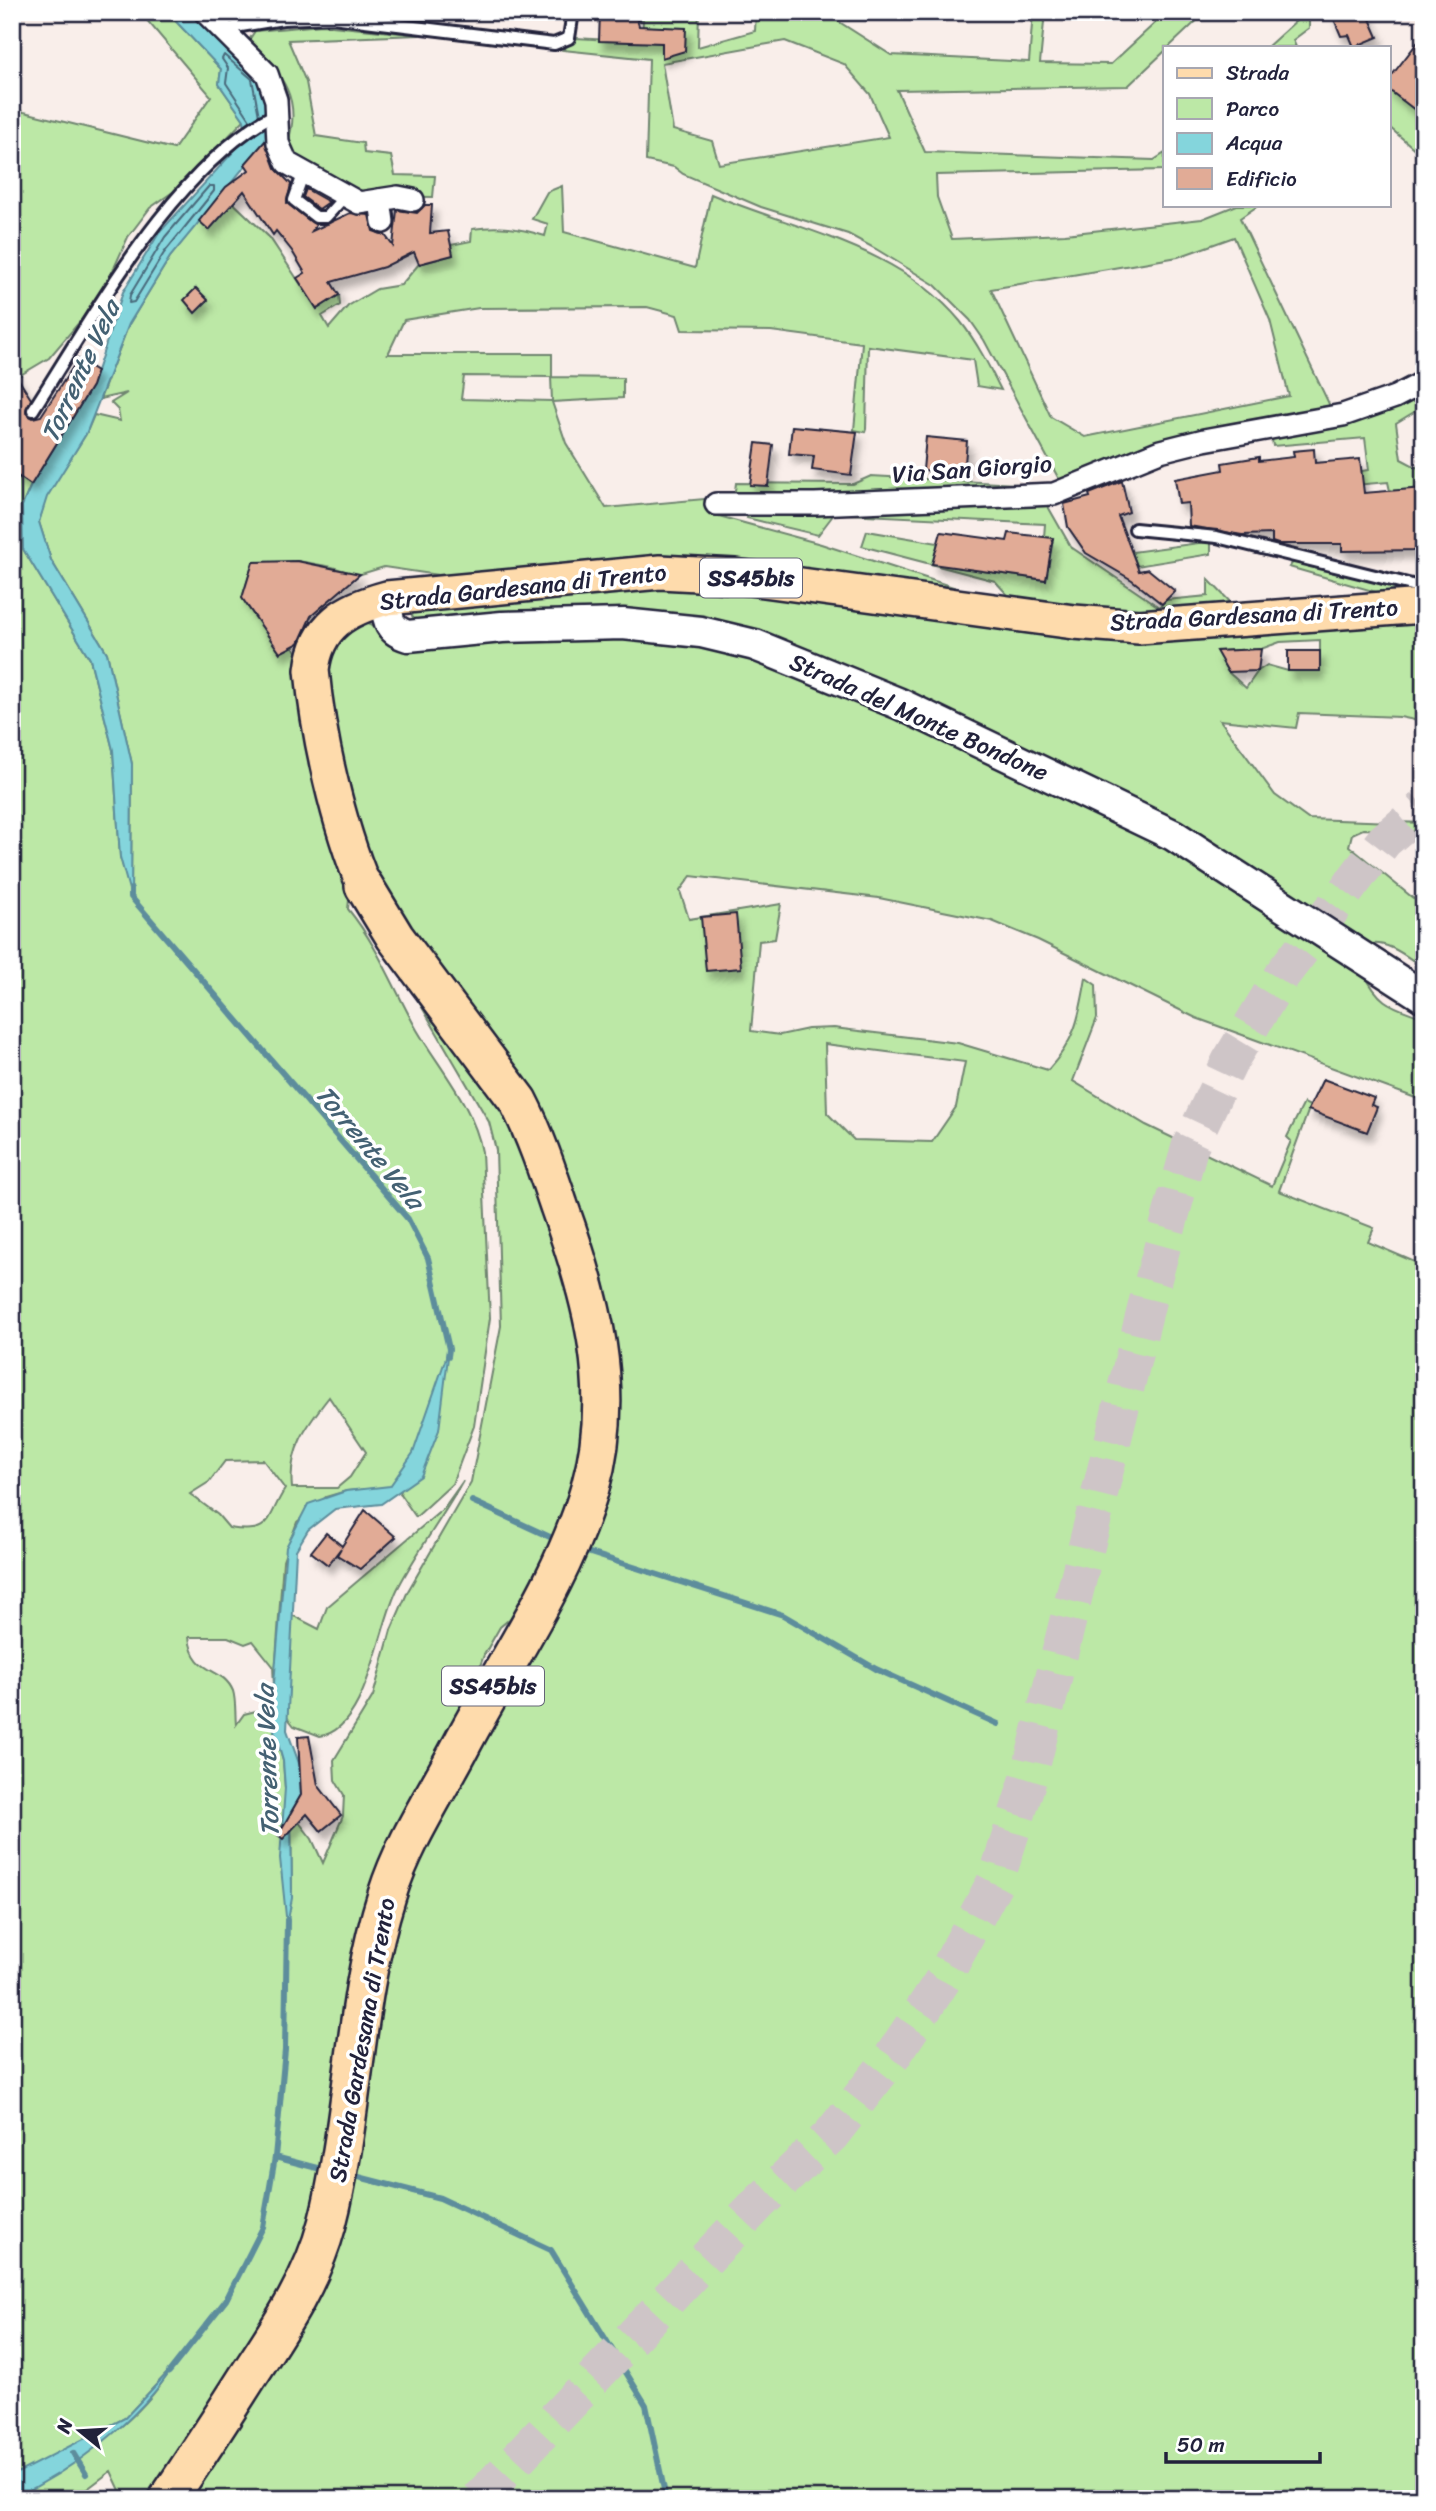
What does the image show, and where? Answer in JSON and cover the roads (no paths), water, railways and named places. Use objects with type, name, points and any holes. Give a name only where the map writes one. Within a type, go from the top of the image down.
[{"type":"highway","name":"Strada Gardesana di Trento","points":[[168,2499],[288,2315],[318,2252],[336,2183],[362,2017],[387,1895],[437,1791],[573,1536],[590,1488],[599,1445],[602,1396],[598,1343],[588,1289],[531,1127],[518,1101],[395,937],[364,886]]},
{"type":"main road","name":"Strada Gardesana di Trento","points":[[364,886],[352,858],[337,797],[312,670],[317,644],[332,623],[358,606],[387,598],[660,572],[735,576],[1074,622],[1139,627],[1424,606]]},
{"type":"street","points":[[205,12],[267,74],[272,116],[282,156],[287,163],[359,202],[398,197],[413,200]]},
{"type":"street","points":[[380,200],[383,222]]},
{"type":"street","name":"Via San Giorgio","points":[[716,504],[815,504],[1054,494],[1160,451],[1217,437],[1343,415],[1395,397],[1424,382]]},
{"type":"street","name":"Strada del Monte Bondone","points":[[387,598],[389,624],[394,630],[408,636],[502,626],[624,624],[701,632],[766,650],[900,704],[1174,835],[1424,997]]},
{"type":"lane","points":[[222,29],[284,19],[332,17],[554,44],[569,37],[573,12]]},
{"type":"lane","points":[[33,410],[155,223],[242,133],[272,116]]},
{"type":"lane","points":[[304,172],[293,200],[316,217],[326,217],[345,196]]},
{"type":"lane","name":"Strada Gardesana di Trento","points":[[1135,529],[1217,537],[1424,588]]},
{"type":"water","points":[[167,12],[191,12],[258,75],[265,99],[269,137],[170,257],[129,324],[86,434],[47,497],[39,522],[51,560],[107,653],[132,764],[131,897],[120,857],[113,750],[90,659],[23,549],[22,506],[31,485],[92,386],[123,292],[159,233],[246,138],[244,120],[219,84],[221,69]]},
{"type":"water","points":[[449,1349],[439,1430],[421,1476],[381,1504],[335,1509],[308,1530],[296,1550],[287,1730],[300,1766],[301,1795],[291,1812],[292,1898],[287,1926],[280,1858],[285,1788],[283,1761],[271,1720],[286,1547],[308,1504],[346,1491],[390,1486],[413,1453]]},
{"type":"water","points":[[174,2366],[141,2407],[102,2443],[58,2474],[12,2499],[12,2477],[125,2418]]},
{"type":"waterway","name":"Torrente Vela","points":[[131,889],[131,897],[408,1219],[428,1258],[449,1349],[448,1356]]},
{"type":"waterway","points":[[472,1501],[550,1537]]},
{"type":"waterway","points":[[587,1552],[783,1615],[876,1669],[998,1724]]},
{"type":"waterway","name":"Torrente Vela","points":[[169,2372],[226,2300],[263,2227],[275,2157],[285,2050],[287,1920]]},
{"type":"waterway","points":[[275,2157],[317,2168]]},
{"type":"waterway","points":[[351,2175],[440,2198],[551,2250],[646,2405],[666,2499]]},
{"type":"waterway","points":[[73,2453],[86,2474]]},
{"type":"tunnel","points":[[479,2499],[760,2202],[831,2135],[892,2057],[942,1981],[996,1880],[1029,1777],[1149,1295],[1190,1146],[1230,1061],[1282,975],[1384,841],[1424,807]]}]
